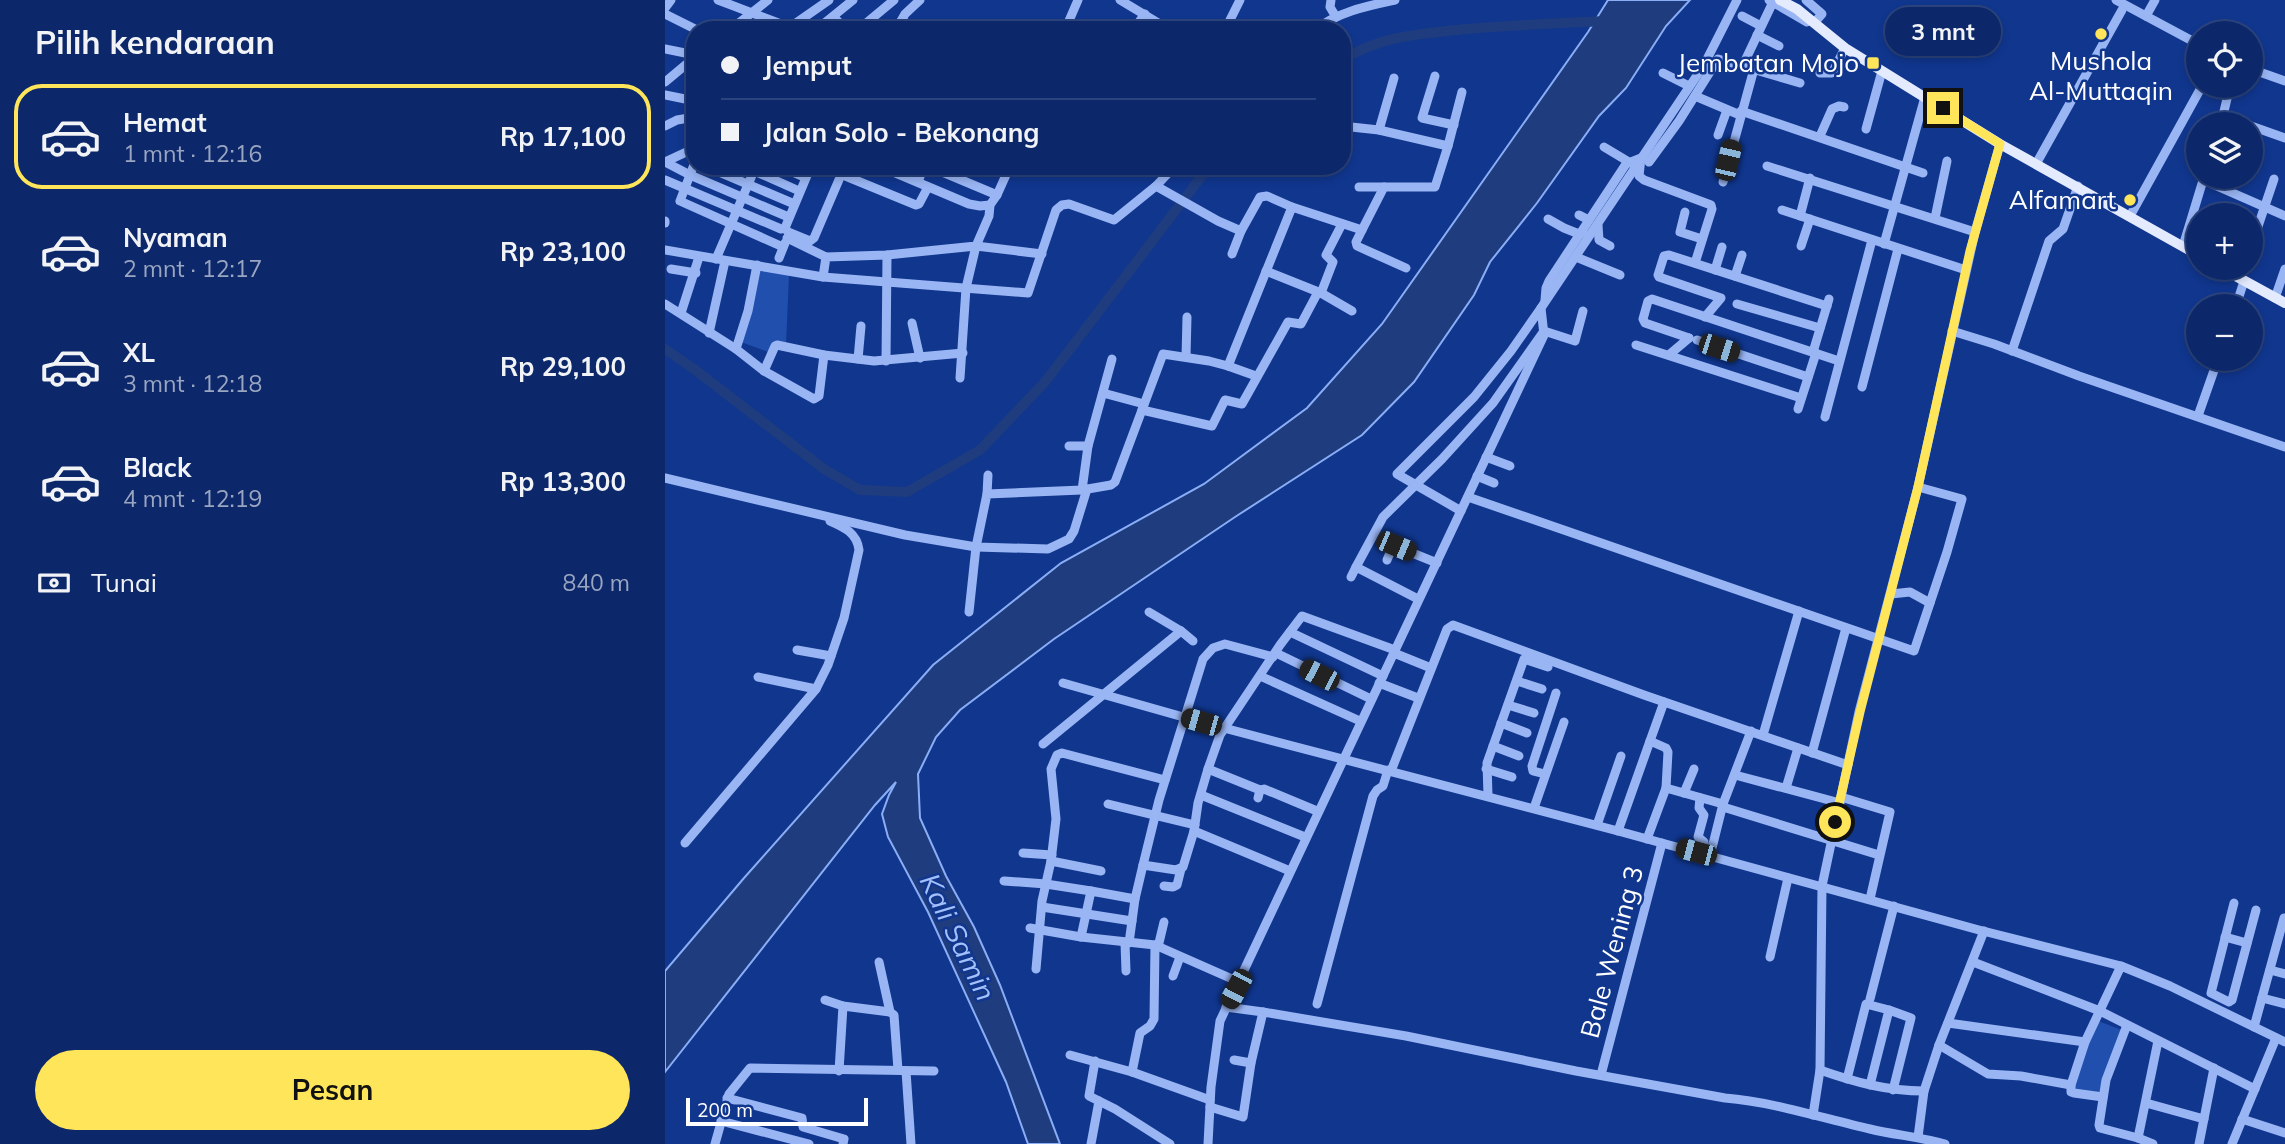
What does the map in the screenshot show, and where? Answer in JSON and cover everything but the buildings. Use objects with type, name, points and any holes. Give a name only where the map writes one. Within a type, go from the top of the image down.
[{"type":"main road","points":[[1774,1],[1797,9],[1845,47],[2000,144],[2186,248]]},
{"type":"main road","points":[[2248,280],[2280,300]]},
{"type":"street","points":[[665,8],[671,0]]},
{"type":"street","points":[[718,0],[768,21]]},
{"type":"street","points":[[742,21],[768,0]]},
{"type":"street","points":[[829,21],[853,0]]},
{"type":"street","points":[[869,21],[894,0]]},
{"type":"street","points":[[901,21],[920,0]]},
{"type":"street","points":[[1069,21],[1078,0]]},
{"type":"street","points":[[1120,0],[1156,21]]},
{"type":"street","points":[[1230,21],[1240,0]]},
{"type":"street","points":[[1331,0],[1330,7],[1336,18]]},
{"type":"street","points":[[1331,21],[1368,5],[1395,0]]},
{"type":"street","points":[[1350,577],[1381,520],[1463,438],[1493,403],[1629,162],[1650,144],[1704,65],[1737,0]]},
{"type":"street","points":[[1806,0],[1821,12],[1818,26]]},
{"type":"street","points":[[2116,0],[2186,38]]},
{"type":"street","points":[[2146,16],[2155,0]]},
{"type":"street","points":[[1743,65],[1774,1]]},
{"type":"street","points":[[797,21],[821,3],[836,21]]},
{"type":"street","points":[[2036,164],[2122,10]]},
{"type":"street","points":[[1140,21],[1145,14]]},
{"type":"street","points":[[665,15],[686,25]]},
{"type":"street","points":[[1742,16],[1779,46]]},
{"type":"street","points":[[1820,73],[1832,73],[1845,47]]},
{"type":"street","points":[[665,49],[686,54]]},
{"type":"street","points":[[1650,144],[1647,159],[1650,162],[1719,59],[1800,83]]},
{"type":"street","points":[[665,82],[686,64]]},
{"type":"street","points":[[1723,182],[1754,69]]},
{"type":"street","points":[[1867,129],[1882,71]]},
{"type":"street","points":[[1663,73],[1689,86]]},
{"type":"street","points":[[2263,73],[2285,81]]},
{"type":"street","points":[[1435,76],[1422,118],[1454,125]]},
{"type":"street","points":[[1379,130],[1394,78]]},
{"type":"street","points":[[1359,187],[1435,187],[1462,92]]},
{"type":"street","points":[[665,94],[686,99]]},
{"type":"street","points":[[1695,96],[1727,110],[1820,136],[1923,173]]},
{"type":"street","points":[[1884,244],[1925,97]]},
{"type":"street","points":[[2130,216],[2195,98]]},
{"type":"street","points":[[1820,136],[1832,108],[1844,107]]},
{"type":"street","points":[[1718,135],[1727,110]]},
{"type":"street","points":[[665,126],[686,118]]},
{"type":"street","points":[[1351,127],[1379,130],[1448,146]]},
{"type":"street","points":[[2263,130],[2285,138]]},
{"type":"street","points":[[1813,1115],[1820,1070],[1822,886],[1848,765],[1918,487],[1975,232],[2000,144]]},
{"type":"street","points":[[1604,147],[1629,162]]},
{"type":"street","points":[[665,162],[686,152]]},
{"type":"street","points":[[1208,1144],[1218,1030],[1226,1007],[1486,457],[1543,317],[1549,281],[1579,234],[1594,224],[1640,153]]},
{"type":"street","points":[[1640,153],[1639,176],[1644,180],[1711,205],[1695,263]]},
{"type":"street","points":[[681,154],[686,157]]},
{"type":"street","points":[[1935,218],[1948,161]]},
{"type":"street","points":[[665,162],[686,173]]},
{"type":"street","points":[[1767,166],[1975,232]]},
{"type":"street","points":[[786,216],[689,175],[680,201],[731,225],[826,257],[976,246],[1042,254]]},
{"type":"street","points":[[725,175],[792,203]]},
{"type":"street","points":[[709,333],[720,260],[731,225],[752,175]]},
{"type":"street","points":[[767,175],[797,190]]},
{"type":"street","points":[[806,175],[785,228],[788,232],[810,241],[814,238],[841,175],[916,205],[928,187]]},
{"type":"street","points":[[901,175],[974,205],[990,205]]},
{"type":"street","points":[[918,182],[922,175]]},
{"type":"street","points":[[948,175],[997,195]]},
{"type":"street","points":[[960,378],[967,288],[976,246],[989,216],[990,205],[1006,175]]},
{"type":"street","points":[[665,250],[823,277],[1028,293],[1056,210],[1069,204],[1114,220],[1166,175]]},
{"type":"street","points":[[785,243],[780,234],[781,229],[802,176]]},
{"type":"street","points":[[1800,216],[1810,178]]},
{"type":"street","points":[[2274,179],[2263,208],[2285,216]]},
{"type":"street","points":[[665,180],[781,229]]},
{"type":"street","points":[[1156,186],[1241,231]]},
{"type":"street","points":[[1258,186],[1292,207]]},
{"type":"street","points":[[2013,351],[2049,241],[2063,229],[2078,186]]},
{"type":"street","points":[[1384,187],[1356,242],[1357,246],[1406,268]]},
{"type":"street","points":[[2183,246],[2201,189]]},
{"type":"street","points":[[2226,189],[2253,203]]},
{"type":"street","points":[[1232,254],[1260,197],[1268,196],[1292,207],[1362,230]]},
{"type":"street","points":[[1228,366],[1292,207]]},
{"type":"street","points":[[1782,210],[1966,270]]},
{"type":"street","points":[[1685,212],[1680,232],[1702,239]]},
{"type":"street","points":[[1579,215],[1594,224],[1598,240],[1609,246]]},
{"type":"street","points":[[1548,219],[1579,234]]},
{"type":"street","points":[[1801,246],[1810,219]]},
{"type":"street","points":[[1103,393],[1212,426],[1223,402],[1228,400],[1240,405],[1288,322],[1301,324],[1320,293],[1333,262],[1327,255],[1342,224]]},
{"type":"street","points":[[1825,417],[1872,240]]},
{"type":"street","points":[[779,258],[785,243]]},
{"type":"street","points":[[1715,270],[1722,247]]},
{"type":"street","points":[[1862,387],[1898,249]]},
{"type":"street","points":[[886,361],[887,254]]},
{"type":"street","points":[[1705,317],[1721,298],[1658,276],[1664,256],[1669,255],[1828,303],[1798,409]]},
{"type":"street","points":[[1735,276],[1742,255]]},
{"type":"street","points":[[681,313],[699,257]]},
{"type":"street","points":[[823,277],[826,257]]},
{"type":"street","points":[[1576,257],[1619,275]]},
{"type":"street","points":[[736,349],[748,311],[757,265]]},
{"type":"street","points":[[671,269],[696,273]]},
{"type":"street","points":[[2280,300],[2285,269]]},
{"type":"street","points":[[1266,271],[1320,293],[1352,311]]},
{"type":"street","points":[[1670,354],[1689,338],[1645,323],[1643,319],[1648,301],[1652,299],[1839,361]]},
{"type":"street","points":[[665,304],[736,349],[764,371],[816,399],[824,355]]},
{"type":"street","points":[[1737,304],[1820,328]]},
{"type":"street","points":[[1543,317],[1575,341],[1583,311]]},
{"type":"street","points":[[1187,317],[1187,357]]},
{"type":"street","points":[[1461,511],[1397,474],[1474,397],[1543,317]]},
{"type":"street","points":[[912,323],[920,358]]},
{"type":"street","points":[[858,359],[861,326]]},
{"type":"street","points":[[1952,331],[2285,447]]},
{"type":"street","points":[[1697,340],[1808,377]]},
{"type":"street","points":[[1636,345],[1801,398]]},
{"type":"street","points":[[764,371],[776,346],[824,355],[886,361],[963,353]]},
{"type":"street","points":[[987,494],[1084,489],[1115,482],[1163,354],[1228,366],[1256,376]]},
{"type":"street","points":[[665,478],[905,535],[976,547],[1048,549],[1069,539],[1074,531],[1084,489],[1088,446],[1112,359]]},
{"type":"street","points":[[2199,413],[2214,371]]},
{"type":"street","points":[[1069,446],[1088,446]]},
{"type":"street","points":[[1486,457],[1510,466]]},
{"type":"street","points":[[969,612],[988,475]]},
{"type":"street","points":[[1477,476],[1494,483]]},
{"type":"street","points":[[1468,496],[1914,651],[1962,499],[1918,487]]},
{"type":"street","points":[[685,843],[816,690],[831,656],[844,618],[859,550],[856,537],[851,532],[813,512]]},
{"type":"street","points":[[1387,560],[1392,548],[1396,546],[1437,563]]},
{"type":"street","points":[[1356,567],[1418,599]]},
{"type":"street","points":[[1891,594],[1910,592],[1930,603]]},
{"type":"street","points":[[1763,735],[1799,611]]},
{"type":"street","points":[[1149,612],[1193,641]]},
{"type":"street","points":[[1164,886],[1177,885],[1195,827],[1208,769],[1225,727],[1302,616],[1431,667]]},
{"type":"street","points":[[1317,1004],[1373,796],[1383,786],[1447,629],[1453,625],[1848,765]]},
{"type":"street","points":[[1812,752],[1846,628]]},
{"type":"street","points":[[1043,744],[1181,631]]},
{"type":"street","points":[[1290,632],[1418,698]]},
{"type":"street","points":[[1126,971],[1127,943],[1143,865],[1165,780],[1202,660],[1213,648],[1225,644],[1275,655],[1371,699]]},
{"type":"street","points":[[797,650],[831,656]]},
{"type":"street","points":[[1488,796],[1486,769],[1524,659],[1548,667]]},
{"type":"street","points":[[1260,676],[1360,721]]},
{"type":"street","points":[[758,677],[816,690]]},
{"type":"street","points":[[1517,681],[1542,689]]},
{"type":"street","points":[[1063,683],[1597,825],[1984,932],[2121,966],[2218,1003],[2254,1027],[2281,1040],[2255,1089],[2232,1144]]},
{"type":"street","points":[[1545,774],[1533,771],[1531,766],[1556,693]]},
{"type":"street","points":[[1618,831],[1664,702]]},
{"type":"street","points":[[1508,705],[1534,713]]},
{"type":"street","points":[[1534,808],[1564,722]]},
{"type":"street","points":[[1501,723],[1527,733]]},
{"type":"street","points":[[1707,855],[1751,731]]},
{"type":"street","points":[[1647,839],[1665,788],[1668,752],[1666,748],[1650,741]]},
{"type":"street","points":[[1493,746],[1519,756]]},
{"type":"street","points":[[1786,788],[1798,748]]},
{"type":"street","points":[[1036,969],[1034,928],[1042,907],[1051,858],[1056,819],[1051,769],[1058,755],[1062,753],[1165,780]]},
{"type":"street","points":[[1597,825],[1621,756]]},
{"type":"street","points":[[1208,769],[1259,794],[1264,789],[1317,811]]},
{"type":"street","points":[[1486,769],[1512,777]]},
{"type":"street","points":[[1684,793],[1694,769]]},
{"type":"street","points":[[1735,775],[1890,812],[1870,899]]},
{"type":"street","points":[[1665,788],[1879,855]]},
{"type":"street","points":[[1201,795],[1305,837]]},
{"type":"street","points":[[1700,798],[1699,808],[1704,815],[1698,837],[1704,842],[1707,855]]},
{"type":"street","points":[[1108,804],[1195,827],[1290,871]]},
{"type":"street","name":"Bale Wening 3","points":[[1602,1071],[1662,843]]},
{"type":"street","points":[[1023,853],[1101,870]]},
{"type":"street","points":[[1143,865],[1181,869]]},
{"type":"street","points":[[1770,957],[1788,878]]},
{"type":"street","points":[[1004,881],[1046,884],[1135,899]]},
{"type":"street","points":[[1081,937],[1091,891]]},
{"type":"street","points":[[2218,1003],[2211,993],[2234,903]]},
{"type":"street","points":[[1870,999],[1894,906]]},
{"type":"street","points":[[1042,907],[1132,921]]},
{"type":"street","points":[[2218,1003],[2232,1000],[2256,910]]},
{"type":"street","points":[[1132,1072],[1140,1033],[1150,1026],[1154,1019],[1156,946],[1164,922]]},
{"type":"street","points":[[2254,1027],[2270,970],[2281,943],[2284,922]]},
{"type":"street","points":[[1034,928],[1156,946],[1239,982]]},
{"type":"street","points":[[1918,1137],[1924,1091],[1939,1045],[1984,932]]},
{"type":"street","points":[[2225,937],[2247,943]]},
{"type":"street","points":[[1173,976],[1180,957]]},
{"type":"street","points":[[879,962],[890,1012],[895,1019],[911,1144]]},
{"type":"street","points":[[1973,962],[2100,1011],[2255,1089]]},
{"type":"street","points":[[2103,1097],[2072,1093],[2071,1085],[2085,1042],[2121,966]]},
{"type":"street","points":[[2270,970],[2285,974]]},
{"type":"street","points":[[2262,998],[2285,1004]]},
{"type":"street","points":[[825,1000],[843,1006],[890,1012]]},
{"type":"street","points":[[1847,1079],[1867,1004],[1911,1018],[1893,1090]]},
{"type":"street","points":[[839,1070],[843,1006]]},
{"type":"street","points":[[1226,1007],[1406,1036],[1576,1071],[1748,1100],[1945,1144]]},
{"type":"street","points":[[1870,1086],[1889,1010]]},
{"type":"street","points":[[1070,1055],[1132,1072],[1243,1118],[1251,1063],[1263,1012]]},
{"type":"street","points":[[1948,1023],[2085,1042]]},
{"type":"street","points":[[2127,1025],[2106,1080],[2100,1128],[2151,1144]]},
{"type":"street","points":[[2138,1139],[2158,1041]]},
{"type":"street","points":[[1939,1045],[1988,1073],[2071,1085]]},
{"type":"street","points":[[1234,1060],[1251,1063]]},
{"type":"street","points":[[1095,1061],[1085,1096],[1121,1113],[1170,1144]]},
{"type":"street","points":[[715,1144],[727,1098],[750,1068],[935,1071]]},
{"type":"street","points":[[2199,1144],[2214,1069]]},
{"type":"street","points":[[1820,1070],[1870,1086],[1924,1091]]},
{"type":"street","points":[[727,1098],[802,1118],[803,1128],[844,1139],[843,1144]]},
{"type":"street","points":[[1091,1144],[1099,1101]]},
{"type":"street","points":[[2145,1104],[2204,1119]]},
{"type":"street","points":[[2242,1119],[2285,1133]]},
{"type":"street","points":[[721,1121],[809,1144]]},
{"type":"shaded area","points":[[759,269],[789,275],[786,344],[771,353],[741,342]]},
{"type":"shaded area","points":[[2098,1021],[2122,1030],[2102,1094],[2073,1089]]},
{"type":"water","name":"Kali Samin","points":[[1608,0],[1690,0],[1666,26],[1626,88],[1599,116],[1537,203],[1490,262],[1474,295],[1414,382],[1362,435],[1054,639],[960,710],[936,737],[918,774],[920,818],[1000,985],[1060,1144],[1028,1144],[1006,1082],[928,912],[888,837],[882,814],[896,782],[665,1072],[665,971],[744,878],[933,665],[1061,563],[1204,484],[1307,408],[1382,324]]},
{"type":"waterway","points":[[1351,55],[1372,45],[1418,34],[1607,21]]},
{"type":"waterway","points":[[665,349],[824,469],[860,490],[907,492],[980,450],[1045,382],[1203,175]]},
{"type":"place","name":"Mushola Al-Muttaqin","points":[[2101,34]]},
{"type":"place","name":"Jembatan Mojo","points":[[1873,63]]},
{"type":"place","name":"Alfamart","points":[[2130,200]]},
{"type":"route","points":[[1835,822],[1860,712],[1918,487],[1970,251],[2000,144],[1943,108]]}]
